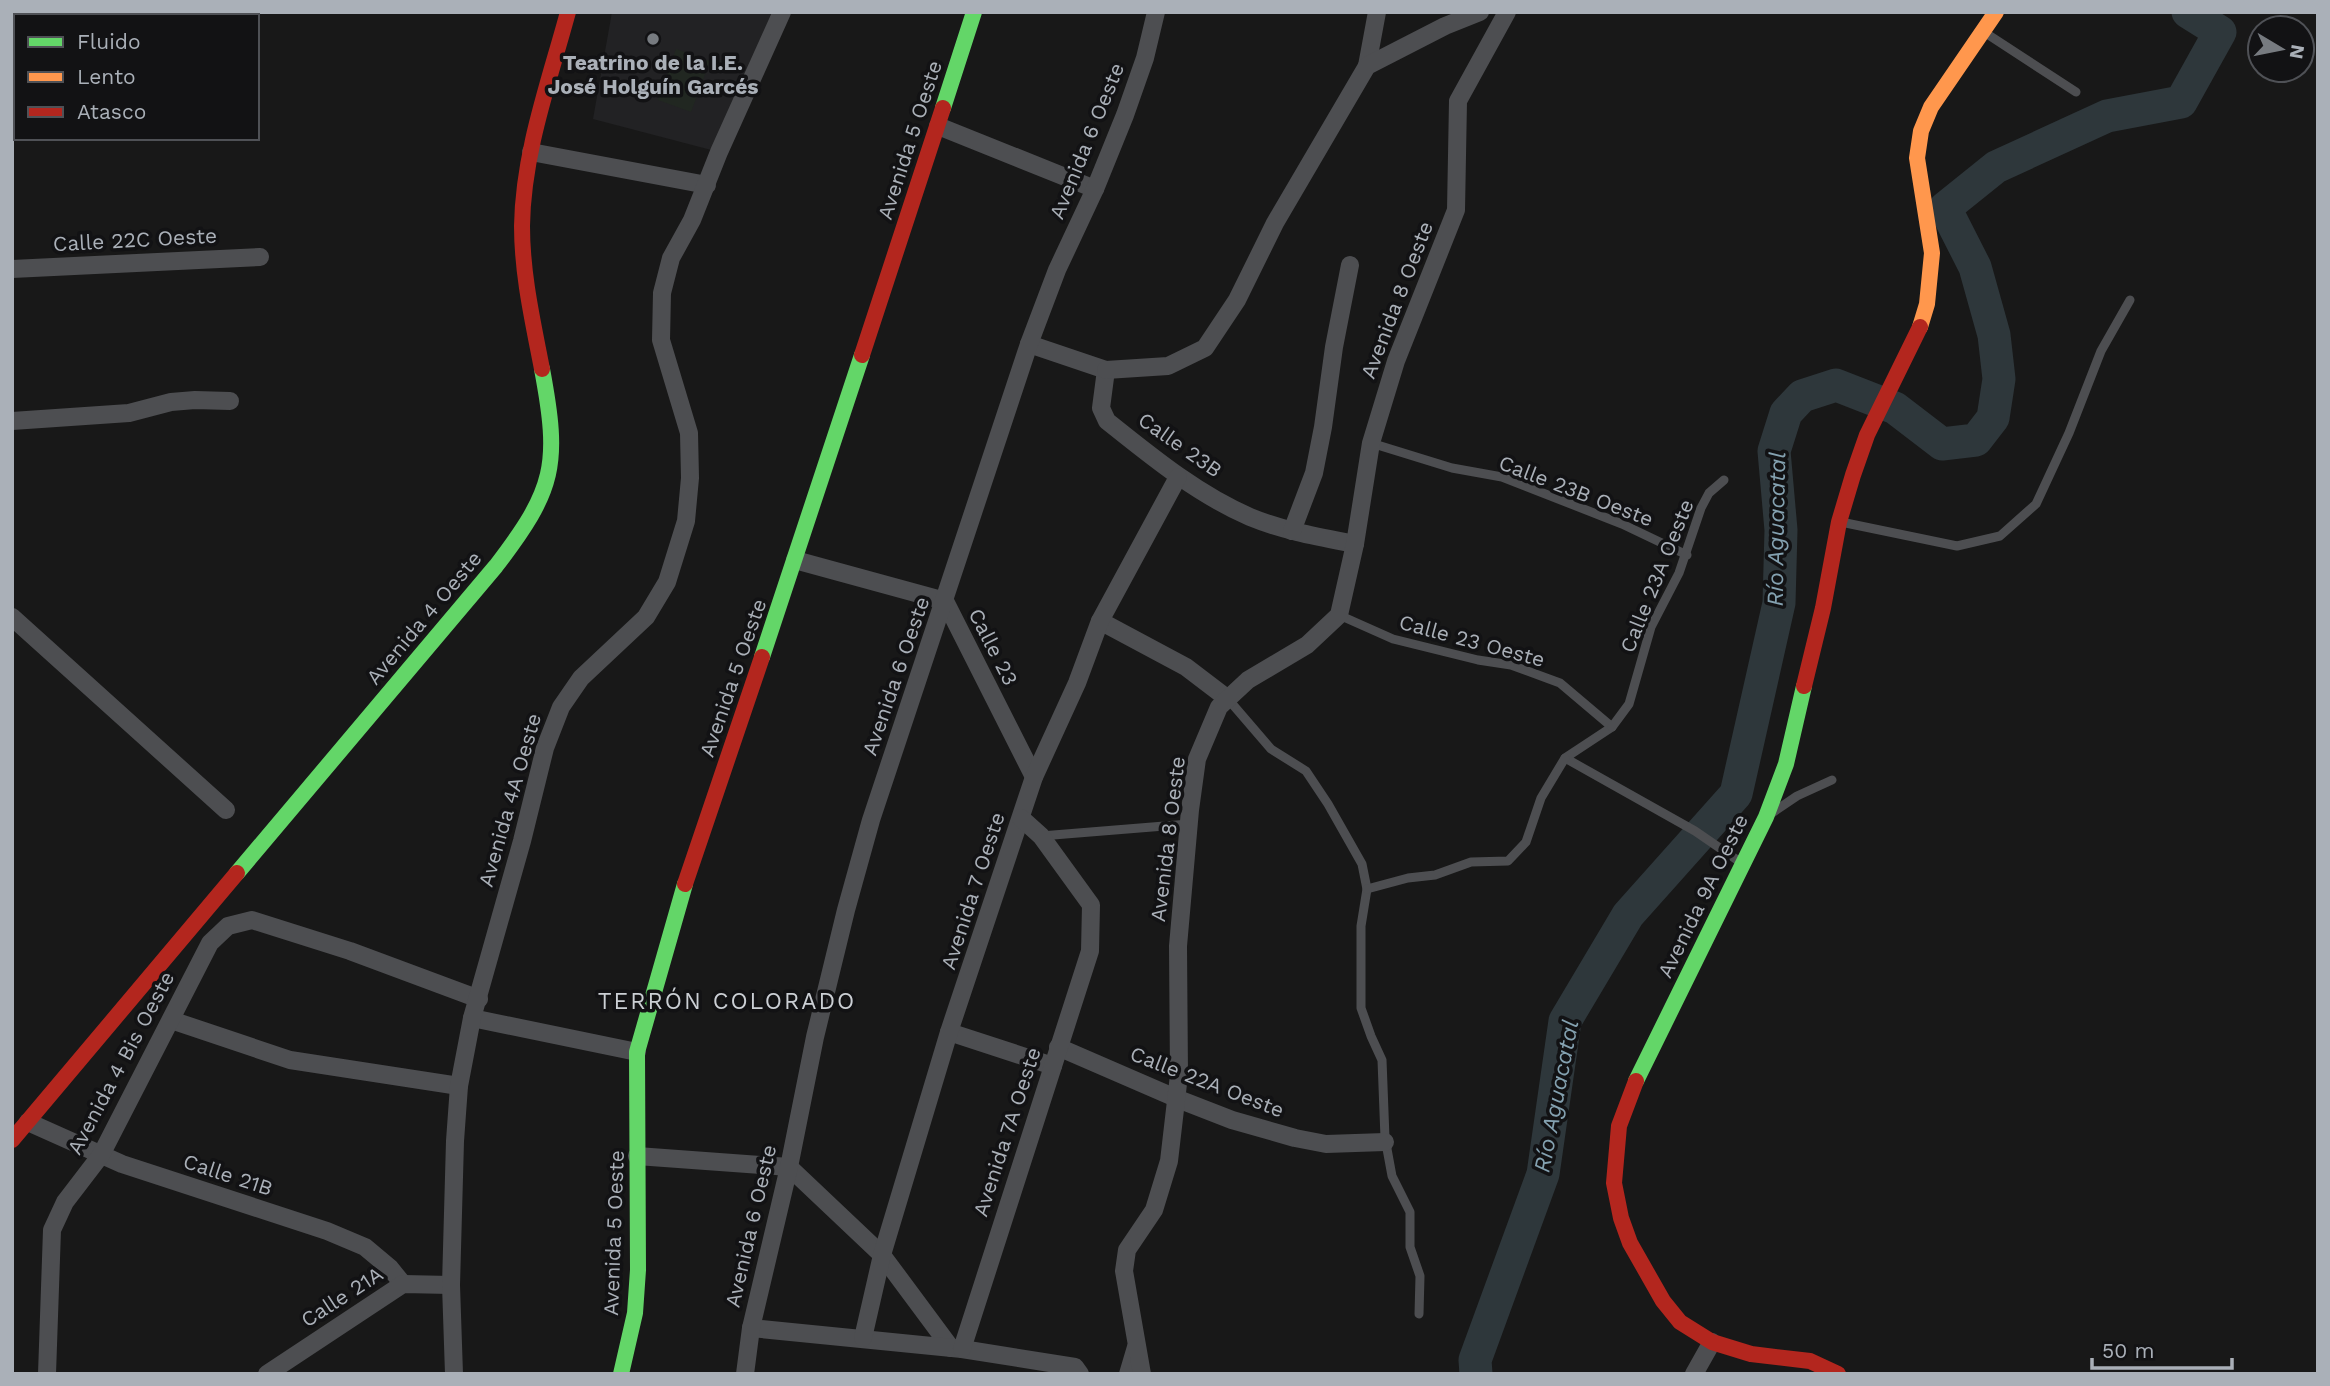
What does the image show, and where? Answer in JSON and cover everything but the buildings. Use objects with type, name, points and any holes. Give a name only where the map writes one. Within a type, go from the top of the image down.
[{"type":"street","name":"Avenida 4 Oeste","points":[[12,1140],[496,566],[538,507],[550,474],[553,431],[526,281],[523,206],[531,152],[568,12]]},
{"type":"street","name":"Avenida 4A Oeste","points":[[454,1374],[451,1285],[455,1141],[459,1086],[472,1018],[545,748],[561,707],[581,678],[646,618],[667,582],[686,521],[690,478],[688,433],[661,340],[662,293],[671,258],[692,220],[719,152],[782,12]]},
{"type":"street","name":"Avenida 5 Oeste","points":[[621,1374],[635,1313],[638,1270],[637,1052],[688,874],[795,560],[974,12]]},
{"type":"street","name":"Avenida 6 Oeste","points":[[745,1374],[751,1328],[789,1167],[815,1037],[846,910],[872,820],[1029,344],[1057,270],[1095,189],[1125,115],[1145,58],[1156,12]]},
{"type":"street","points":[[1029,344],[1106,370],[1168,366],[1205,348],[1237,300],[1275,223],[1367,66],[1377,12]]},
{"type":"street","points":[[1367,66],[1445,26],[1480,12]]},
{"type":"street","name":"Avenida 8 Oeste","points":[[1128,1374],[1138,1343],[1124,1271],[1128,1250],[1154,1210],[1169,1161],[1178,1100],[1178,946],[1197,760],[1219,707],[1248,680],[1307,645],[1339,615],[1354,544],[1370,443],[1396,361],[1456,210],[1458,101],[1507,12]]},
{"type":"street","name":"Avenida 9A Oeste","points":[[1839,1374],[1810,1361],[1751,1354],[1712,1342],[1680,1322],[1663,1301],[1629,1243],[1614,1183],[1619,1126],[1637,1078],[1740,862],[1766,817],[1786,764],[1823,608],[1839,522],[1867,435],[1919,331],[1927,304],[1933,253],[1917,158],[1921,131],[1931,107],[1996,12]]},
{"type":"street","points":[[938,126],[1095,189]]},
{"type":"street","points":[[531,152],[707,185]]},
{"type":"street","name":"Calle 22C Oeste","points":[[12,269],[260,257]]},
{"type":"street","points":[[1292,531],[1314,473],[1350,265]]},
{"type":"street","name":"Calle 23B","points":[[1106,370],[1101,408],[1107,421],[1178,478],[1249,517],[1292,531],[1354,544]]},
{"type":"street","points":[[12,422],[129,413],[171,402],[230,401]]},
{"type":"street","name":"Avenida 7 Oeste","points":[[863,1338],[882,1255],[949,1032],[1034,777],[1077,683],[1100,621],[1178,478]]},
{"type":"street","name":"Calle 23","points":[[795,560],[945,601],[1034,777]]},
{"type":"street","points":[[12,617],[226,810]]},
{"type":"street","points":[[1100,621],[1186,667],[1228,699]]},
{"type":"street","points":[[1021,818],[1041,835]]},
{"type":"street","name":"Avenida 7A Oeste","points":[[956,1348],[1090,951],[1091,905],[1041,835]]},
{"type":"street","name":"Avenida 4 Bis Oeste","points":[[47,1374],[52,1230],[65,1202],[101,1155],[210,943],[228,926],[253,920],[350,951],[479,999]]},
{"type":"street","points":[[472,1018],[637,1052]]},
{"type":"street","points":[[171,1020],[290,1060],[459,1086]]},
{"type":"street","points":[[949,1032],[1053,1066]]},
{"type":"street","name":"Calle 22A Oeste","points":[[1058,1047],[1178,1100],[1232,1120],[1326,1144],[1385,1142]]},
{"type":"street","name":"Calle 21B","points":[[28,1122],[101,1155],[327,1231],[365,1247],[390,1268],[403,1284]]},
{"type":"street","points":[[637,1156],[789,1167],[882,1255],[956,1348]]},
{"type":"street","name":"Calle 21A","points":[[267,1374],[403,1284],[451,1285]]},
{"type":"street","points":[[751,1328],[956,1348],[1066,1365],[1075,1367],[1080,1374]]},
{"type":"street","points":[[1694,1374],[1712,1342]]},
{"type":"street","points":[[1138,1343],[1142,1374]]},
{"type":"lane","points":[[1982,31],[2076,92]]},
{"type":"lane","points":[[1839,522],[1957,546],[2000,536],[2036,504],[2069,433],[2101,351],[2130,300]]},
{"type":"lane","name":"Calle 23B Oeste","points":[[1370,443],[1452,468],[1502,477],[1622,524],[1686,555]]},
{"type":"lane","name":"Calle 23A Oeste","points":[[1612,727],[1629,704],[1651,627],[1679,573],[1701,508],[1709,493],[1724,480]]},
{"type":"lane","name":"Calle 23 Oeste","points":[[1339,615],[1393,639],[1478,660],[1511,665],[1560,683],[1612,727]]},
{"type":"lane","points":[[1228,699],[1270,749],[1306,771],[1362,864],[1367,889],[1361,926],[1361,1008],[1382,1060],[1385,1142],[1392,1176],[1410,1212],[1410,1247],[1420,1276],[1419,1314]]},
{"type":"lane","points":[[1367,889],[1408,878],[1435,875],[1471,862],[1508,861],[1526,842],[1541,798],[1564,758],[1612,727]]},
{"type":"lane","points":[[1564,758],[1695,831],[1740,862]]},
{"type":"lane","points":[[1766,817],[1797,796],[1832,780]]},
{"type":"lane","points":[[1041,835],[1189,824]]},
{"type":"shaded area","points":[[612,12],[782,12],[719,152],[593,119]]},
{"type":"shaded area","points":[[676,49],[710,61],[691,112],[658,100]]},
{"type":"waterway","name":"Río Aguacatal","points":[[1476,1374],[1475,1360],[1543,1174],[1565,1021],[1628,915],[1736,794],[1779,603],[1781,530],[1774,451],[1786,413],[1802,396],[1836,385],[1895,408],[1942,444],[1976,440],[1993,418],[1999,379],[1994,335],[1975,267],[1945,208],[1996,167],[2107,116],[2181,102],[2220,32],[2188,12]]},
{"type":"traffic: fast","points":[[943,108],[974,12]]},
{"type":"traffic: fast","points":[[762,657],[862,355]]},
{"type":"traffic: fast","points":[[237,873],[496,566],[531,516],[548,475],[551,453],[551,429],[542,369]]},
{"type":"traffic: fast","points":[[1636,1081],[1766,817],[1786,764],[1804,686]]},
{"type":"traffic: fast","points":[[621,1374],[635,1313],[638,1270],[637,1052],[685,884]]},
{"type":"traffic: slow","points":[[1920,327],[1927,304],[1932,253],[1917,158],[1921,131],[1931,107],[1996,12]]},
{"type":"traffic: jam","points":[[542,369],[524,262],[523,199],[538,118],[568,12]]},
{"type":"traffic: jam","points":[[862,355],[943,108]]},
{"type":"traffic: jam","points":[[1804,686],[1823,608],[1839,522],[1853,475],[1867,435],[1920,327]]},
{"type":"traffic: jam","points":[[685,884],[762,657]]},
{"type":"traffic: jam","points":[[12,1140],[237,873]]},
{"type":"traffic: jam","points":[[1636,1081],[1619,1126],[1614,1183],[1621,1218],[1630,1243],[1663,1301],[1680,1322],[1712,1342],[1751,1354],[1810,1361],[1838,1374]]},
{"type":"place","name":"Teatrino de la I.E. José Holguín Garcés","points":[[653,39]]},
{"type":"district","name":"TERRÓN COLORADO","points":[[727,1001]]}]
